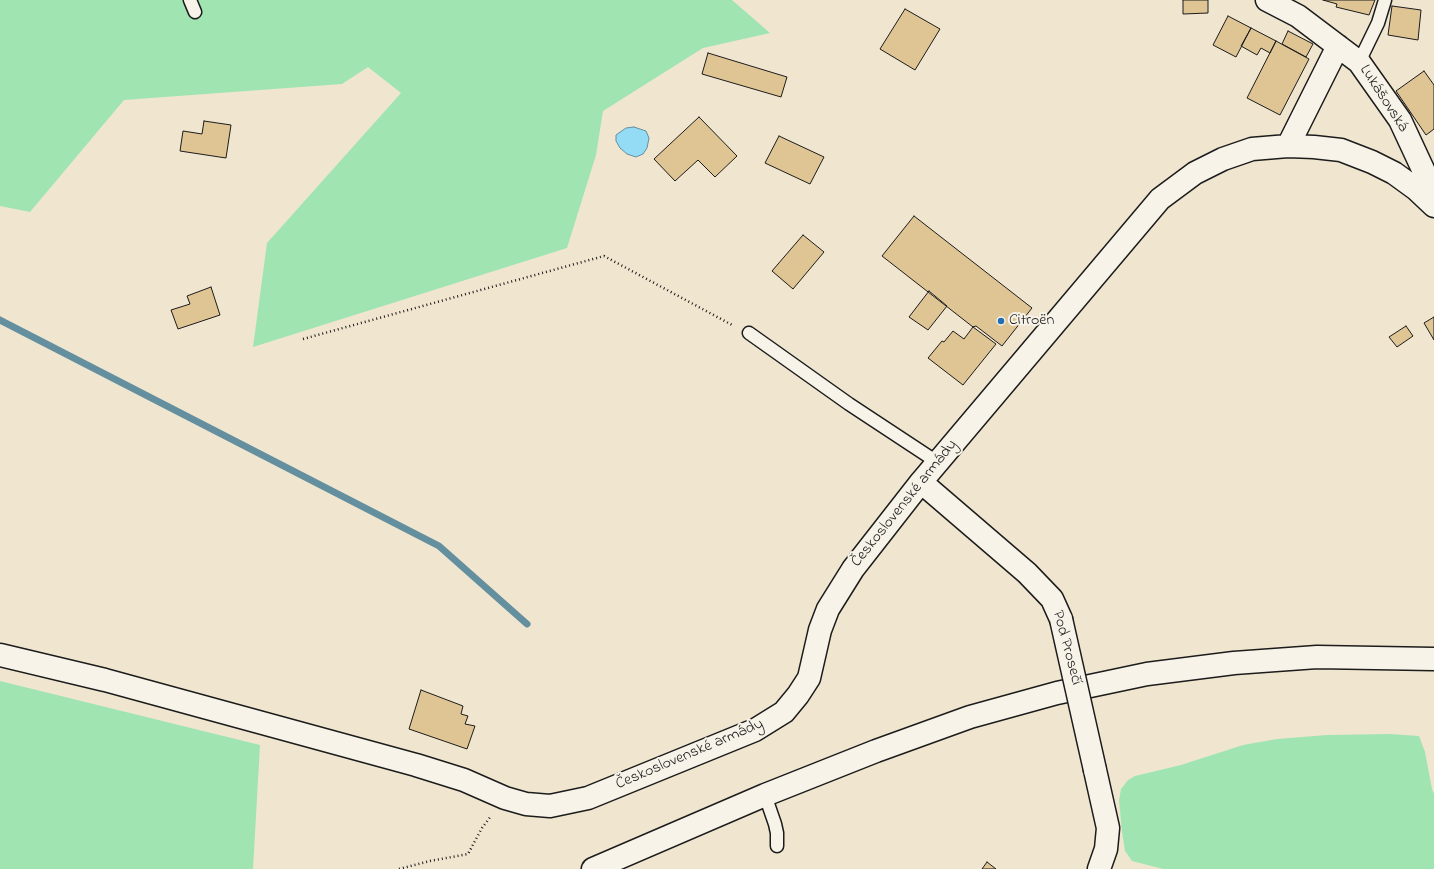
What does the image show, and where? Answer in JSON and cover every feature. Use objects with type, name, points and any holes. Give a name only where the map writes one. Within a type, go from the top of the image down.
[{"type":"street","name":"Lukášovská","points":[[1267,0],[1298,16],[1359,62],[1400,120],[1434,193]]},
{"type":"street","points":[[1288,146],[1338,46]]},
{"type":"street","name":"Československé armády","points":[[0,655],[112,682],[445,773],[505,798],[526,804],[550,806],[588,798],[755,730],[784,712],[809,678],[820,630],[828,609],[853,568],[921,482],[1160,198],[1195,173],[1223,158],[1252,149],[1288,146],[1341,150],[1372,162],[1394,173],[1416,189],[1434,206]]},
{"type":"street","name":"Pod Prosečí","points":[[921,482],[1027,574],[1052,599],[1061,619],[1108,828],[1106,849],[1099,869]]},
{"type":"street","points":[[593,869],[765,795],[876,751],[970,717],[1057,693],[1140,675],[1234,662],[1317,657],[1434,659]]},
{"type":"street","points":[[1401,659],[1434,665]]},
{"type":"lane","points":[[190,0],[195,12]]},
{"type":"lane","points":[[1359,62],[1378,23],[1385,0]]},
{"type":"lane","points":[[749,333],[849,404],[938,462]]},
{"type":"lane","points":[[765,795],[775,824],[777,846]]},
{"type":"path","points":[[303,339],[604,256],[749,333]]},
{"type":"path","points":[[399,869],[430,861],[468,854],[482,828],[505,798]]},
{"type":"green space","points":[[0,0],[732,0],[770,33],[703,48],[603,111],[596,155],[567,248],[253,347],[267,243],[401,93],[368,67],[342,84],[124,100],[30,212],[0,206]]},
{"type":"green space","points":[[0,681],[260,745],[253,869],[0,869]]},
{"type":"green space","points":[[1390,734],[1419,736],[1425,752],[1434,794],[1434,869],[1163,869],[1132,861],[1125,851],[1119,800],[1121,789],[1128,780],[1135,776],[1181,765],[1243,745],[1277,739],[1327,735]]},
{"type":"water","points":[[634,127],[646,131],[649,138],[647,148],[643,154],[636,157],[627,154],[620,148],[616,141],[616,135],[626,128]]},
{"type":"building","points":[[1183,0],[1208,0],[1208,13],[1183,14]]},
{"type":"building","points":[[1323,0],[1375,0],[1369,15],[1336,7],[1337,4]]},
{"type":"building","points":[[1392,6],[1421,10],[1418,40],[1388,35]]},
{"type":"building","points":[[905,9],[940,29],[915,70],[880,49]]},
{"type":"building","points":[[1228,16],[1251,28],[1236,57],[1213,45]]},
{"type":"building","points":[[1251,28],[1276,41],[1270,53],[1261,48],[1257,55],[1241,46]]},
{"type":"building","points":[[1288,31],[1313,44],[1306,57],[1282,44]]},
{"type":"building","points":[[1276,41],[1309,59],[1280,115],[1247,98]]},
{"type":"building","points":[[708,53],[787,77],[781,97],[702,74]]},
{"type":"building","points":[[1424,71],[1434,85],[1434,129],[1426,135],[1396,91]]},
{"type":"building","points":[[699,117],[737,156],[715,177],[698,160],[675,181],[654,159]]},
{"type":"building","points":[[204,121],[231,125],[226,158],[180,151],[183,131],[202,134]]},
{"type":"building","points":[[779,136],[824,157],[810,184],[765,163]]},
{"type":"building","points":[[914,216],[1032,308],[1002,346],[976,326],[973,327],[882,256]]},
{"type":"building","points":[[803,235],[824,252],[793,289],[772,271]]},
{"type":"building","points":[[211,287],[220,315],[178,329],[171,310],[190,304],[187,296]]},
{"type":"building","points":[[929,291],[947,306],[928,330],[909,317]]},
{"type":"building","points":[[1434,317],[1434,340],[1424,323]]},
{"type":"building","points":[[1406,326],[1413,336],[1397,347],[1389,337]]},
{"type":"building","points":[[973,327],[996,344],[963,385],[928,358],[942,341],[944,342],[953,331],[964,339]]},
{"type":"building","points":[[421,690],[463,706],[461,714],[468,716],[465,724],[475,726],[467,749],[409,729]]},
{"type":"building","points":[[987,862],[996,869],[982,869]]},
{"type":"waterway","points":[[0,320],[439,546],[527,624]]},
{"type":"place","name":"Citroën","points":[[1001,321]]}]
